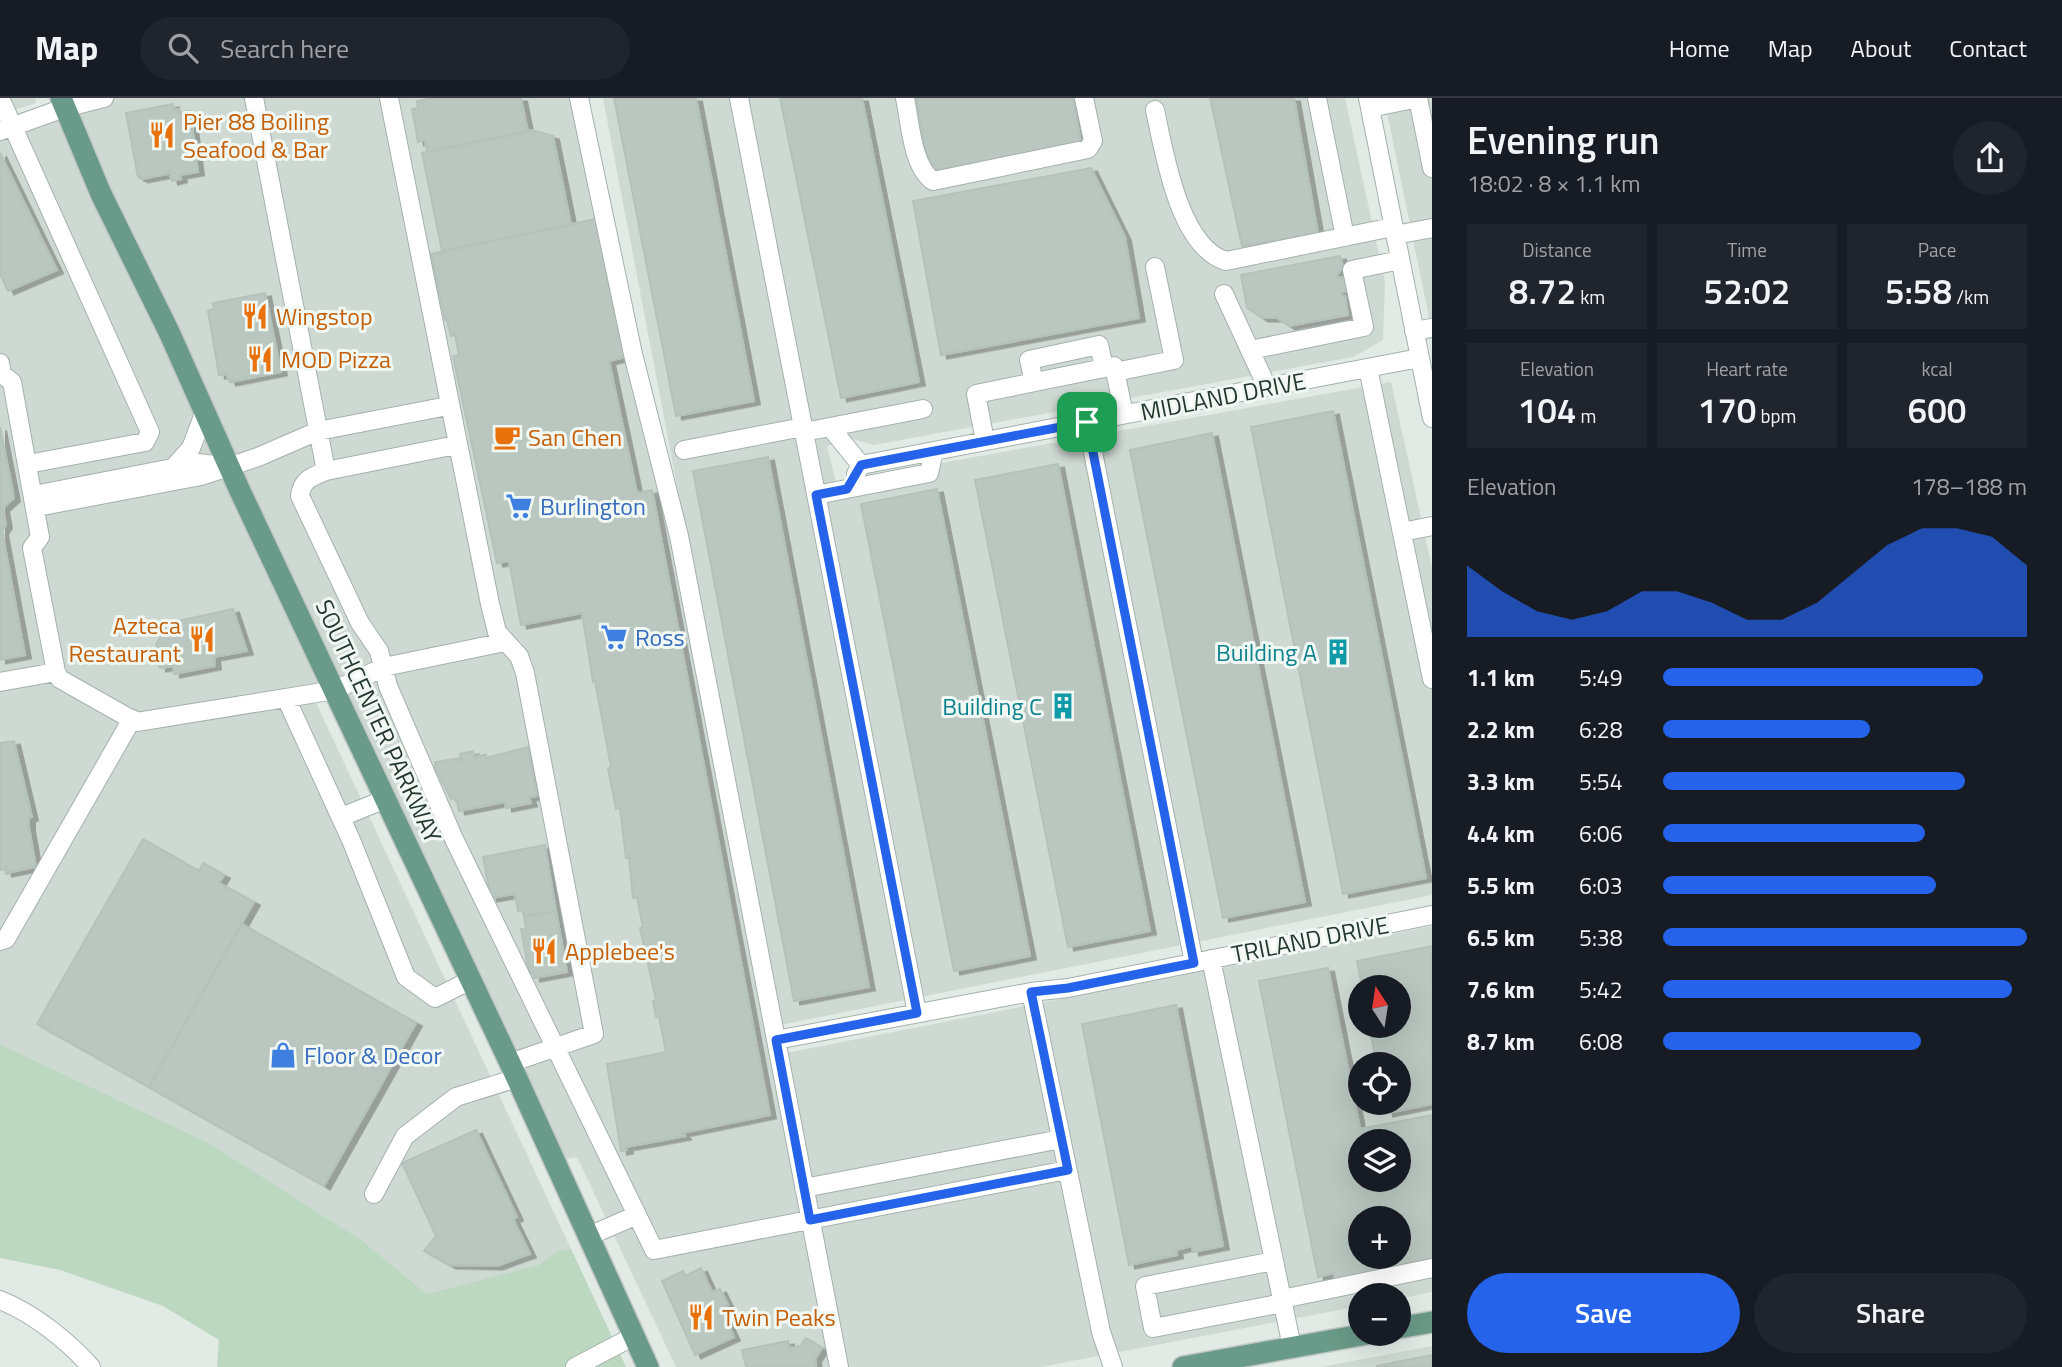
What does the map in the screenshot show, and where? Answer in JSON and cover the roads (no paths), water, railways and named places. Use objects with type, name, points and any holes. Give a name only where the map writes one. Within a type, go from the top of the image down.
[{"type":"main road","name":"SOUTHCENTER PARKWAY","points":[[62,103],[101,194],[205,411],[469,981],[514,1071],[648,1367]]},
{"type":"main road","points":[[1411,1326],[1432,1322]]},
{"type":"main road","points":[[1184,1367],[1348,1337]]},
{"type":"street","points":[[0,98],[7,129],[150,432],[145,442],[28,464]]},
{"type":"street","points":[[7,129],[62,103],[104,98]]},
{"type":"street","points":[[254,98],[326,471]]},
{"type":"street","points":[[374,1194],[405,1136],[456,1097],[514,1071],[553,1047],[594,1034],[525,673],[519,656],[497,632],[494,623],[448,406],[389,98]]},
{"type":"street","points":[[579,98],[633,354],[679,536],[839,1367]]},
{"type":"street","points":[[739,98],[917,1013]]},
{"type":"street","points":[[905,98],[916,149],[926,176],[933,181],[1088,149],[1093,141],[1084,98]]},
{"type":"street","points":[[1317,98],[1345,237]]},
{"type":"street","points":[[1432,169],[1418,98],[1369,103],[1400,260],[1423,329],[1419,358],[1432,418]]},
{"type":"street","points":[[1155,110],[1171,188],[1189,224],[1215,258],[1226,261],[1345,237],[1432,228]]},
{"type":"street","points":[[1250,350],[1364,327],[1352,270],[1400,260]]},
{"type":"street","points":[[1110,370],[1174,360],[1155,267]]},
{"type":"street","points":[[1224,294],[1267,387]]},
{"type":"street","points":[[985,441],[976,394],[1034,382],[1029,360],[1099,345],[1124,414]]},
{"type":"street","name":"MIDLAND DRIVE","points":[[861,465],[1419,358]]},
{"type":"street","points":[[0,363],[2,374],[12,382],[36,501],[40,537],[32,548],[56,672],[60,679],[132,719],[143,722],[335,690],[384,667],[505,642]]},
{"type":"street","points":[[1368,368],[1432,679]]},
{"type":"street","points":[[36,501],[201,476],[318,431],[448,406]]},
{"type":"street","points":[[684,450],[923,409]]},
{"type":"street","points":[[172,468],[191,448],[205,411]]},
{"type":"street","points":[[1087,422],[1203,961],[1292,1347]]},
{"type":"street","points":[[830,427],[861,465],[847,489]]},
{"type":"street","points":[[456,445],[326,471],[307,480],[301,486],[300,496],[360,623],[379,651],[388,686],[454,839],[654,1250],[1068,1170]]},
{"type":"street","points":[[816,495],[929,473],[934,451]]},
{"type":"street","points":[[36,501],[198,463],[230,467]]},
{"type":"street","points":[[1402,532],[1432,526]]},
{"type":"street","points":[[0,682],[56,672]]},
{"type":"street","points":[[286,698],[341,817],[406,977],[435,998],[469,981]]},
{"type":"street","points":[[0,941],[6,939],[132,719]]},
{"type":"street","points":[[341,817],[386,799]]},
{"type":"street","name":"TRILAND DRIVE","points":[[776,1040],[1031,992],[1068,988],[1432,915]]},
{"type":"street","points":[[1031,992],[1101,1332],[1113,1367]]},
{"type":"street","points":[[804,1188],[1061,1139]]},
{"type":"street","points":[[589,1236],[637,1214]]},
{"type":"street","points":[[1274,1261],[1145,1286],[1153,1328],[1432,1268]]},
{"type":"street","points":[[0,1300],[17,1307],[80,1355],[91,1367]]},
{"type":"street","points":[[575,1367],[634,1336]]},
{"type":"place","name":"Pier 88 Boiling Seafood & Bar","points":[[162,135]]},
{"type":"place","name":"Wingstop","points":[[255,316]]},
{"type":"place","name":"MOD Pizza","points":[[260,359]]},
{"type":"place","name":"San Chen","points":[[507,437]]},
{"type":"place","name":"Burlington","points":[[519,506]]},
{"type":"place","name":"Ross","points":[[614,637]]},
{"type":"place","name":"Azteca Restaurant","points":[[202,639]]},
{"type":"place","name":"Building A","points":[[1338,652]]},
{"type":"place","name":"Building C","points":[[1063,706]]},
{"type":"place","name":"Applebee's","points":[[544,951]]},
{"type":"place","name":"Floor & Decor","points":[[283,1055]]},
{"type":"place","name":"Twin Peaks","points":[[701,1317]]}]
